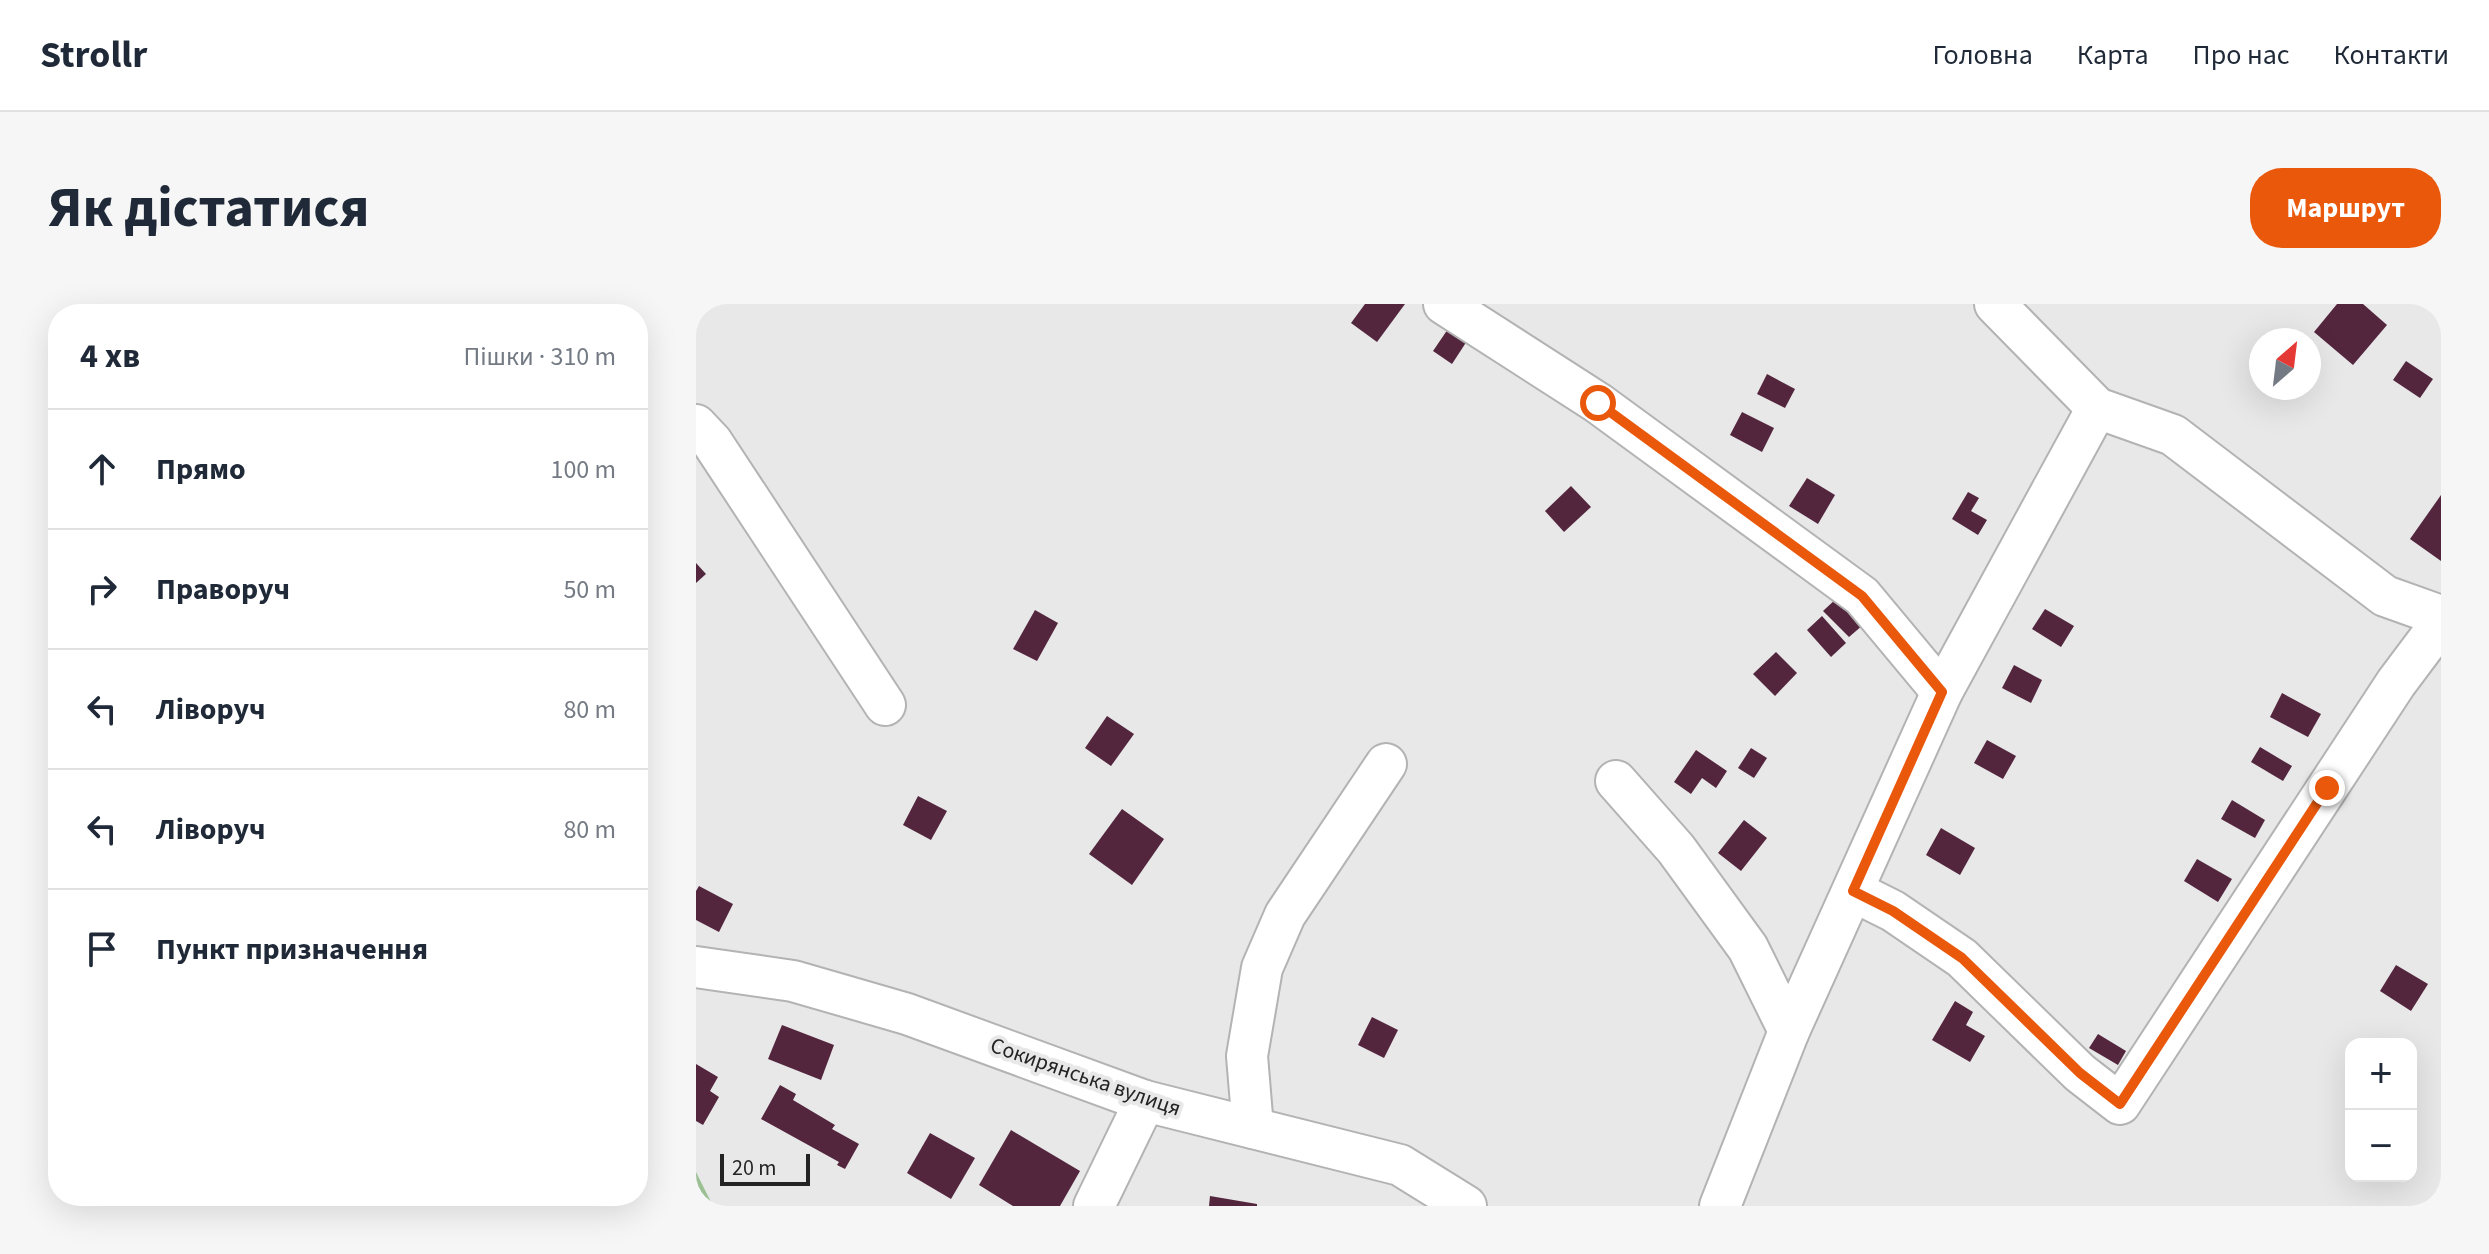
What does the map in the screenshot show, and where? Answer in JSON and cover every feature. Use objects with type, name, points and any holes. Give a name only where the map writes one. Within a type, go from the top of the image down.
[{"type":"street","points":[[1444,304],[1598,403],[1862,596],[1942,692]]},
{"type":"street","points":[[1995,304],[2097,408],[2173,435],[2385,596],[2441,616]]},
{"type":"street","points":[[1720,1206],[1789,1031],[1942,692],[2097,408]]},
{"type":"street","points":[[696,425],[712,442],[885,705]]},
{"type":"street","points":[[1853,891],[1893,911],[1962,958],[2080,1073],[2120,1104],[2387,696],[2441,623]]},
{"type":"street","points":[[1253,1128],[1247,1056],[1262,968],[1285,915],[1386,764]]},
{"type":"street","points":[[1616,781],[1676,849],[1748,948],[1789,1031]]},
{"type":"street","name":"Сокирянська вулиця","points":[[696,967],[793,981],[907,1014],[1145,1101],[1400,1165],[1466,1206]]},
{"type":"street","points":[[1094,1206],[1145,1101]]},
{"type":"green space","points":[[696,1172],[713,1206],[696,1206]]},
{"type":"building","points":[[1365,304],[1405,304],[1377,342],[1351,323]]},
{"type":"building","points":[[2337,304],[2363,304],[2387,325],[2353,365],[2321,338],[2321,328],[2317,328]]},
{"type":"building","points":[[1448,329],[1467,341],[1452,364],[1433,351]]},
{"type":"building","points":[[2406,361],[2433,379],[2420,398],[2393,380]]},
{"type":"building","points":[[1767,374],[1795,389],[1785,408],[1757,394]]},
{"type":"building","points":[[1742,412],[1774,428],[1762,452],[1730,435]]},
{"type":"building","points":[[1807,478],[1835,495],[1818,524],[1789,506]]},
{"type":"building","points":[[1571,486],[1591,507],[1564,532],[1545,511]]},
{"type":"building","points":[[1968,492],[1979,498],[1971,511],[1987,520],[1978,535],[1952,519]]},
{"type":"building","points":[[2441,495],[2441,561],[2410,539]]},
{"type":"building","points":[[696,563],[706,574],[696,583]]},
{"type":"building","points":[[1837,598],[1863,625],[1849,637],[1823,611]]},
{"type":"building","points":[[2045,609],[2074,626],[2061,647],[2032,629]]},
{"type":"building","points":[[1035,610],[1058,623],[1037,661],[1013,649]]},
{"type":"building","points":[[1822,616],[1846,643],[1831,657],[1807,630]]},
{"type":"building","points":[[1776,652],[1797,673],[1775,696],[1753,674]]},
{"type":"building","points":[[2014,665],[2042,680],[2031,703],[2002,688]]},
{"type":"building","points":[[2282,693],[2321,714],[2308,737],[2270,717]]},
{"type":"building","points":[[1107,716],[1134,734],[1111,766],[1085,748]]},
{"type":"building","points":[[1987,740],[2016,756],[2003,779],[1974,763]]},
{"type":"building","points":[[2260,747],[2292,766],[2283,781],[2251,762]]},
{"type":"building","points":[[1751,748],[1767,758],[1754,778],[1738,768]]},
{"type":"building","points":[[1696,750],[1727,771],[1716,788],[1702,778],[1691,794],[1674,782]]},
{"type":"building","points":[[918,796],[947,811],[931,840],[903,825]]},
{"type":"building","points":[[2232,800],[2265,820],[2255,838],[2221,819]]},
{"type":"building","points":[[1122,809],[1164,839],[1132,885],[1089,854]]},
{"type":"building","points":[[1744,820],[1767,838],[1741,871],[1718,853]]},
{"type":"building","points":[[1941,828],[1975,848],[1960,875],[1926,855]]},
{"type":"building","points":[[2197,859],[2232,879],[2218,902],[2184,881]]},
{"type":"building","points":[[699,886],[733,904],[719,932],[696,920],[696,891]]},
{"type":"building","points":[[2396,965],[2428,984],[2411,1011],[2380,991]]},
{"type":"building","points":[[1955,1001],[1973,1012],[1966,1025],[1985,1036],[1970,1062],[1932,1040]]},
{"type":"building","points":[[1372,1017],[1398,1030],[1384,1058],[1358,1045]]},
{"type":"building","points":[[782,1025],[834,1045],[821,1080],[768,1059]]},
{"type":"building","points":[[2098,1034],[2126,1051],[2118,1065],[2089,1048]]},
{"type":"building","points":[[696,1064],[718,1077],[710,1091],[719,1097],[703,1125],[696,1121]]},
{"type":"building","points":[[780,1085],[796,1094],[793,1100],[835,1125],[832,1129],[859,1144],[845,1169],[837,1165],[839,1162],[761,1119]]},
{"type":"building","points":[[1011,1130],[1080,1171],[1060,1206],[1013,1206],[979,1185]]},
{"type":"building","points":[[930,1133],[975,1158],[951,1199],[907,1173]]},
{"type":"building","points":[[1210,1196],[1257,1204],[1257,1206],[1209,1206]]},
{"type":"route","points":[[1598,403],[1862,596],[1942,692],[1853,891],[1893,911],[1962,958],[2080,1073],[2120,1104],[2327,788]]}]
